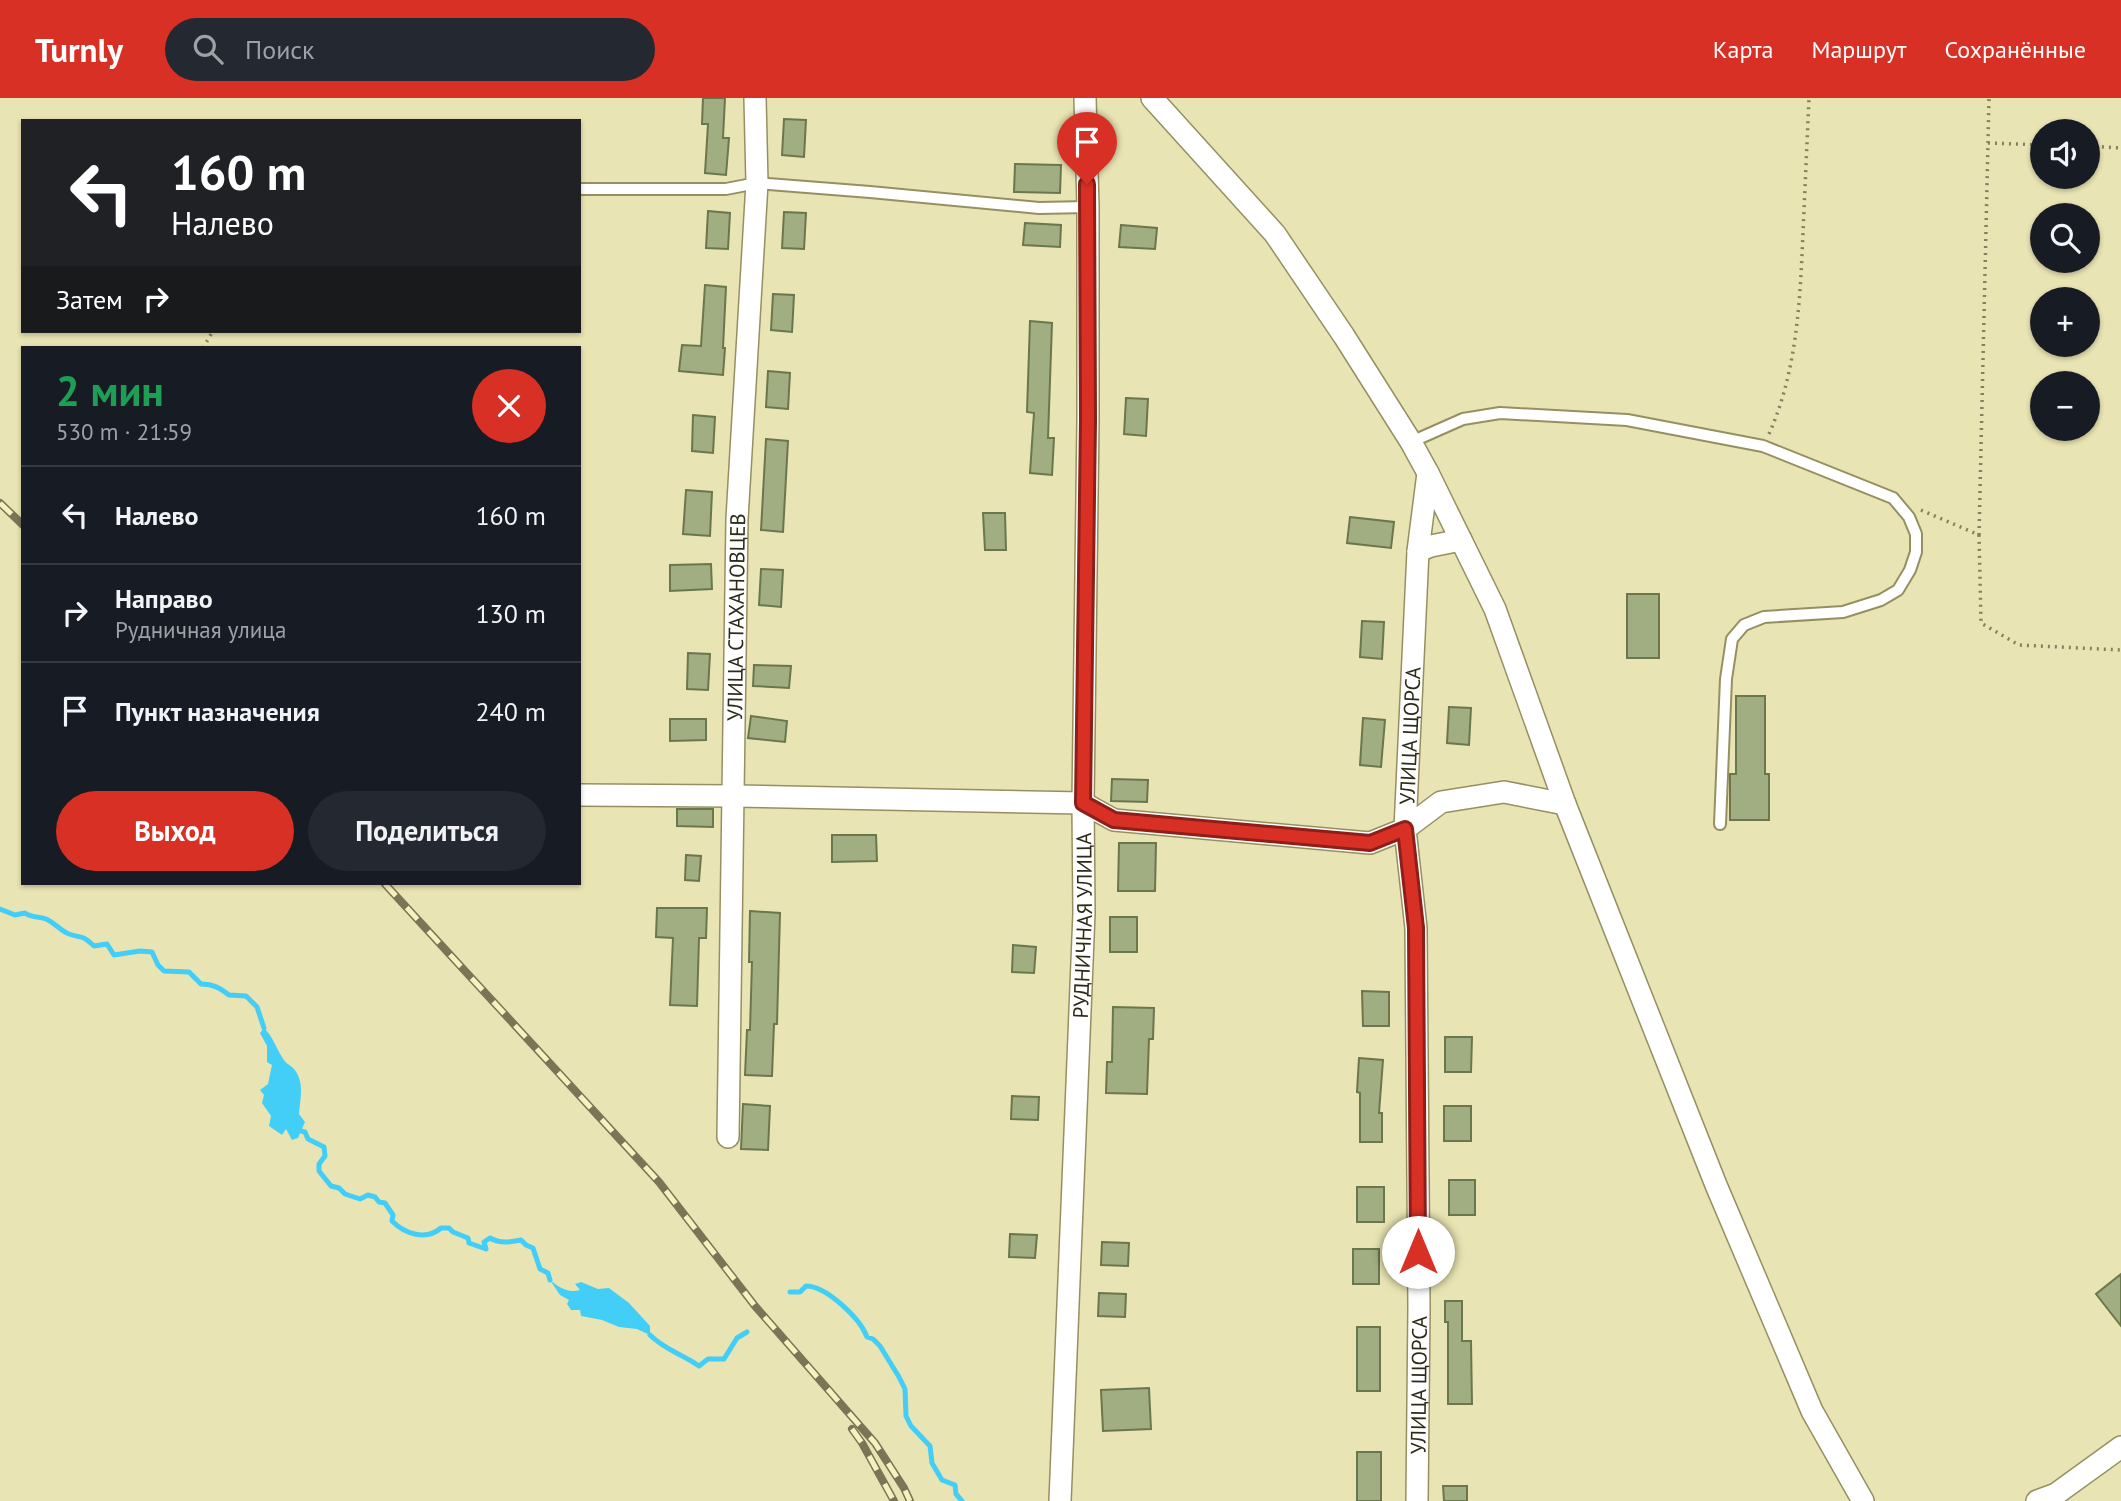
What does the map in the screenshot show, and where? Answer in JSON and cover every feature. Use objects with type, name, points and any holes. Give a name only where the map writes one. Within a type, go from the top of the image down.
[{"type":"street","name":"УЛИЦА СТАХАНОВЦЕВ","points":[[728,1137],[737,519],[757,183],[755,98]]},
{"type":"street","name":"РУДНИЧНАЯ УЛИЦА","points":[[1063,1500],[1084,913],[1088,420],[1085,98]]},
{"type":"street","points":[[1152,98],[1275,234],[1344,336],[1428,473],[1495,609],[1565,804],[1716,1185],[1812,1411],[1863,1501]]},
{"type":"street","name":"УЛИЦА ЩОРСА","points":[[1417,1501],[1419,1307],[1416,928],[1405,829],[1418,551],[1428,473]]},
{"type":"street","points":[[1418,551],[1461,540]]},
{"type":"street","points":[[581,795],[1083,803],[1114,820],[1370,843],[1405,829],[1441,802],[1504,792],[1565,804]]},
{"type":"street","points":[[2037,1501],[2056,1494],[2121,1447]]},
{"type":"lane","points":[[581,189],[726,189],[757,183],[1039,208],[1088,207]]},
{"type":"lane","points":[[1411,442],[1463,419],[1500,413],[1627,419],[1763,446],[1893,498],[1909,517],[1916,534],[1916,552],[1910,570],[1898,590],[1881,600],[1843,612],[1764,617],[1744,625],[1732,639],[1726,679],[1720,824]]},
{"type":"path","points":[[1763,446],[1781,407],[1795,348],[1801,284],[1809,98]]},
{"type":"path","points":[[1989,98],[1979,535],[1981,623],[2019,645],[2121,650]]},
{"type":"path","points":[[1988,143],[2030,145]]},
{"type":"path","points":[[2100,147],[2121,148]]},
{"type":"path","points":[[1893,498],[1979,535]]},
{"type":"water","points":[[264,1028],[283,1059],[300,1079],[299,1114],[305,1122],[298,1138],[292,1140],[286,1129],[282,1135],[269,1126],[271,1116],[262,1103],[264,1095],[260,1090],[268,1084],[272,1065],[267,1062],[267,1046],[260,1033]]},
{"type":"water","points":[[550,1280],[571,1291],[580,1290],[575,1284],[581,1282],[598,1289],[609,1288],[629,1303],[650,1326],[650,1335],[637,1329],[619,1327],[581,1316],[580,1310],[571,1310],[567,1304],[569,1300],[560,1295]]},
{"type":"building","points":[[703,98],[725,98],[723,138],[729,138],[726,175],[705,173],[708,124],[702,124]]},
{"type":"building","points":[[784,119],[806,120],[804,157],[782,155]]},
{"type":"building","points":[[1015,164],[1061,165],[1060,193],[1014,192]]},
{"type":"building","points":[[708,211],[730,213],[728,249],[706,248]]},
{"type":"building","points":[[784,212],[806,213],[804,249],[782,248]]},
{"type":"building","points":[[1025,223],[1061,225],[1060,247],[1023,245]]},
{"type":"building","points":[[1121,225],[1157,228],[1155,249],[1119,247]]},
{"type":"building","points":[[705,285],[726,287],[723,375],[679,371],[682,345],[701,346]]},
{"type":"building","points":[[773,294],[794,295],[792,332],[771,330]]},
{"type":"building","points":[[1030,321],[1052,323],[1048,438],[1054,438],[1052,475],[1030,473],[1034,413],[1027,412]]},
{"type":"building","points":[[768,371],[790,373],[788,409],[766,407]]},
{"type":"building","points":[[1126,398],[1148,399],[1146,436],[1124,434]]},
{"type":"building","points":[[693,415],[715,417],[713,453],[692,451]]},
{"type":"building","points":[[766,439],[788,441],[783,532],[761,530]]},
{"type":"building","points":[[686,490],[712,492],[710,536],[683,534]]},
{"type":"building","points":[[983,513],[1005,513],[1006,550],[985,550]]},
{"type":"building","points":[[1350,517],[1394,522],[1391,548],[1347,543]]},
{"type":"building","points":[[711,564],[712,589],[670,591],[670,565]]},
{"type":"building","points":[[761,569],[783,570],[781,607],[759,605]]},
{"type":"building","points":[[1627,594],[1659,594],[1659,658],[1627,658]]},
{"type":"building","points":[[1362,621],[1384,622],[1382,659],[1360,657]]},
{"type":"building","points":[[688,653],[710,654],[708,690],[687,689]]},
{"type":"building","points":[[754,665],[791,666],[789,688],[753,686]]},
{"type":"building","points":[[1736,696],[1765,696],[1765,774],[1769,774],[1769,820],[1730,820],[1730,774],[1736,774]]},
{"type":"building","points":[[1449,707],[1471,708],[1469,745],[1447,743]]},
{"type":"building","points":[[751,716],[787,721],[785,742],[748,738]]},
{"type":"building","points":[[1363,718],[1385,720],[1381,767],[1360,765]]},
{"type":"building","points":[[670,719],[706,719],[706,740],[670,741]]},
{"type":"building","points":[[1112,779],[1148,780],[1147,802],[1111,801]]},
{"type":"building","points":[[677,809],[713,809],[713,827],[677,826]]},
{"type":"building","points":[[832,835],[876,835],[877,861],[832,862]]},
{"type":"building","points":[[1119,843],[1156,843],[1155,891],[1118,891]]},
{"type":"building","points":[[686,855],[701,856],[699,881],[685,880]]},
{"type":"building","points":[[657,908],[707,908],[706,938],[699,938],[697,1006],[670,1005],[673,938],[656,937]]},
{"type":"building","points":[[750,911],[780,913],[777,1024],[774,1024],[772,1076],[745,1075],[747,1030],[750,1030]]},
{"type":"building","points":[[1110,917],[1137,917],[1137,952],[1110,952]]},
{"type":"building","points":[[1013,945],[1036,947],[1034,973],[1012,972]]},
{"type":"building","points":[[1362,991],[1389,992],[1389,1026],[1363,1026]]},
{"type":"building","points":[[1113,1007],[1154,1008],[1153,1039],[1149,1039],[1147,1094],[1106,1093],[1107,1062],[1112,1062]]},
{"type":"building","points":[[1445,1037],[1472,1037],[1471,1072],[1445,1072]]},
{"type":"building","points":[[1359,1058],[1383,1060],[1379,1113],[1382,1113],[1382,1142],[1360,1142],[1360,1093],[1357,1092]]},
{"type":"building","points":[[1012,1096],[1039,1097],[1038,1120],[1011,1119]]},
{"type":"building","points":[[743,1104],[770,1106],[768,1150],[741,1149]]},
{"type":"building","points":[[1444,1106],[1471,1106],[1471,1141],[1444,1141]]},
{"type":"building","points":[[1449,1180],[1475,1180],[1475,1215],[1449,1215]]},
{"type":"building","points":[[1357,1187],[1384,1187],[1384,1222],[1357,1222]]},
{"type":"building","points":[[1010,1234],[1037,1235],[1035,1258],[1009,1257]]},
{"type":"building","points":[[1102,1242],[1129,1243],[1128,1266],[1101,1265]]},
{"type":"building","points":[[1353,1249],[1379,1249],[1379,1284],[1353,1284]]},
{"type":"building","points":[[2121,1274],[2121,1326],[2096,1294]]},
{"type":"building","points":[[1099,1293],[1126,1294],[1125,1317],[1098,1316]]},
{"type":"building","points":[[1445,1301],[1462,1301],[1462,1341],[1471,1341],[1472,1404],[1448,1404],[1448,1322],[1445,1322]]},
{"type":"building","points":[[1357,1327],[1380,1327],[1380,1391],[1357,1391]]},
{"type":"building","points":[[1149,1388],[1151,1429],[1103,1431],[1101,1390]]},
{"type":"building","points":[[1357,1452],[1381,1452],[1381,1501],[1357,1501]]},
{"type":"building","points":[[1443,1486],[1467,1486],[1467,1501],[1444,1501]]},
{"type":"waterway","points":[[0,909],[15,915],[25,913],[46,919],[66,933],[84,938],[94,946],[107,944],[114,955],[152,952],[164,971],[189,972],[201,984],[216,987],[229,995],[246,996],[257,1007],[264,1028]]},
{"type":"waterway","points":[[301,1131],[305,1132],[308,1139],[324,1147],[325,1156],[319,1164],[319,1171],[331,1186],[360,1199],[368,1195],[375,1197],[379,1202],[385,1203],[393,1215],[392,1221],[416,1234],[429,1234],[441,1228],[449,1228],[468,1238],[469,1243],[486,1249],[484,1242],[490,1238],[502,1242],[521,1240],[533,1248],[540,1269],[548,1273],[550,1280]]},
{"type":"waterway","points":[[790,1292],[800,1292],[806,1286],[823,1291],[841,1304],[867,1337],[880,1346],[905,1389],[906,1416],[911,1426],[930,1446],[932,1463],[942,1480],[955,1485],[956,1494],[962,1501]]},
{"type":"waterway","points":[[650,1335],[699,1366],[708,1359],[724,1359],[737,1338],[747,1332]]},
{"type":"railway","points":[[0,503],[21,523]]},
{"type":"railway","points":[[386,885],[659,1182],[755,1306],[875,1443],[910,1501]]},
{"type":"railway","points":[[852,1429],[894,1501]]},
{"type":"route","points":[[1087,184],[1088,420],[1083,803],[1114,820],[1370,843],[1405,829],[1416,928],[1418,1252]]}]
